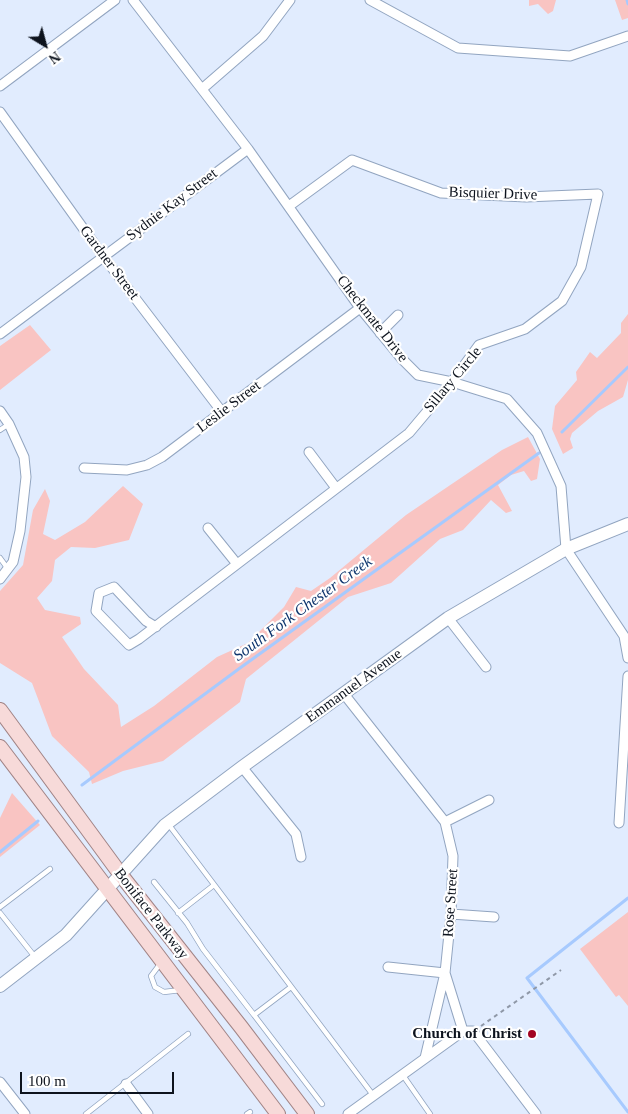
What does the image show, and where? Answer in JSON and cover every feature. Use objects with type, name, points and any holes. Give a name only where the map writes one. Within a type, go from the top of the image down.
[{"type":"main road","name":"Boniface Parkway","points":[[0,710],[121,876],[241,1027],[307,1114]]},
{"type":"main road","name":"Boniface Parkway","points":[[0,746],[278,1114]]},
{"type":"street","points":[[0,86],[115,0]]},
{"type":"street","name":"Checkmate Drive","points":[[133,0],[248,149],[360,308],[401,358],[418,375],[452,382],[507,399],[537,433],[561,486],[566,549],[624,636],[628,658]]},
{"type":"street","points":[[202,89],[263,36],[290,0]]},
{"type":"street","points":[[370,0],[458,48],[570,56],[628,36]]},
{"type":"street","name":"Gardner Street","points":[[0,112],[103,256],[222,412]]},
{"type":"street","name":"Sydnie Kay Street","points":[[0,334],[248,149]]},
{"type":"street","name":"Bisquier Drive","points":[[289,206],[352,160],[441,193],[526,197],[598,194]]},
{"type":"street","name":"Sillary Circle","points":[[156,626],[146,621],[114,587],[99,593],[96,611],[129,645],[139,640],[409,433],[452,382],[478,345],[525,329],[562,301],[581,267],[598,194]]},
{"type":"street","name":"Leslie Street","points":[[84,468],[127,470],[147,465],[162,457],[360,308]]},
{"type":"street","points":[[380,333],[398,315]]},
{"type":"street","points":[[0,411],[9,424],[24,457],[26,477],[20,530],[13,562],[0,579]]},
{"type":"street","points":[[309,452],[336,488]]},
{"type":"street","name":"Emmanuel Avenue","points":[[0,986],[66,935],[168,823],[242,767],[448,618],[566,549],[628,524]]},
{"type":"street","points":[[208,528],[237,564]]},
{"type":"street","points":[[448,618],[486,667]]},
{"type":"street","points":[[619,823],[628,676]]},
{"type":"street","name":"Rose Street","points":[[344,694],[445,822],[453,856],[451,914],[445,973],[463,1031]]},
{"type":"street","points":[[242,767],[296,834],[301,857]]},
{"type":"street","points":[[445,822],[489,800]]},
{"type":"street","points":[[451,914],[494,917]]},
{"type":"street","points":[[388,967],[445,973],[425,1058]]},
{"type":"street","points":[[348,1114],[463,1031],[473,1032],[536,1114]]},
{"type":"street","points":[[0,1082],[25,1114]]},
{"type":"street","points":[[126,1084],[148,1114]]},
{"type":"lane","points":[[0,430],[9,424]]},
{"type":"lane","points":[[0,558],[8,568]]},
{"type":"lane","points":[[168,823],[373,1095]]},
{"type":"lane","points":[[0,907],[50,869]]},
{"type":"lane","points":[[154,882],[322,1104]]},
{"type":"lane","points":[[178,913],[214,885]]},
{"type":"lane","points":[[0,913],[36,958]]},
{"type":"lane","points":[[163,961],[151,976],[155,987],[164,992],[185,990]]},
{"type":"lane","points":[[254,1015],[291,987]]},
{"type":"lane","points":[[86,1114],[188,1034]]},
{"type":"lane","points":[[402,1074],[430,1114]]},
{"type":"path","points":[[473,1032],[561,970]]},
{"type":"shaded area","points":[[529,0],[556,0],[553,11],[548,14],[538,4],[529,6]]},
{"type":"shaded area","points":[[615,0],[628,0],[628,18],[622,20]]},
{"type":"shaded area","points":[[628,314],[628,380],[623,397],[598,411],[572,433],[570,439],[573,448],[563,454],[552,429],[555,406],[577,380],[576,372],[590,352],[597,358],[621,333],[621,323]]},
{"type":"shaded area","points":[[30,325],[51,350],[0,390],[0,346]]},
{"type":"shaded area","points":[[528,437],[540,459],[537,479],[531,481],[524,471],[511,475],[498,485],[512,511],[506,513],[491,500],[463,530],[440,539],[391,583],[348,597],[246,679],[240,702],[163,761],[123,771],[92,784],[89,772],[52,736],[32,683],[0,663],[0,591],[23,565],[33,510],[45,489],[50,501],[43,534],[55,540],[85,522],[123,486],[143,504],[129,540],[95,548],[71,547],[55,560],[52,581],[37,598],[45,610],[80,617],[81,624],[62,637],[84,669],[118,705],[121,727],[154,706],[217,657],[248,643],[284,607],[296,587],[311,591],[330,578],[406,515],[502,450]]},
{"type":"shaded area","points":[[12,793],[40,825],[0,857],[0,818]]},
{"type":"shaded area","points":[[628,912],[628,1006],[619,995],[616,997],[580,949]]},
{"type":"waterway","name":"South Fork Chester Creek","points":[[627,0],[628,4]]},
{"type":"waterway","name":"South Fork Chester Creek","points":[[562,432],[628,367]]},
{"type":"waterway","name":"South Fork Chester Creek","points":[[82,785],[240,668],[539,453]]},
{"type":"waterway","name":"South Fork Chester Creek","points":[[0,852],[38,821]]},
{"type":"waterway","points":[[628,898],[527,978],[628,1112]]},
{"type":"place","name":"Church of Christ","points":[[532,1034]]}]
